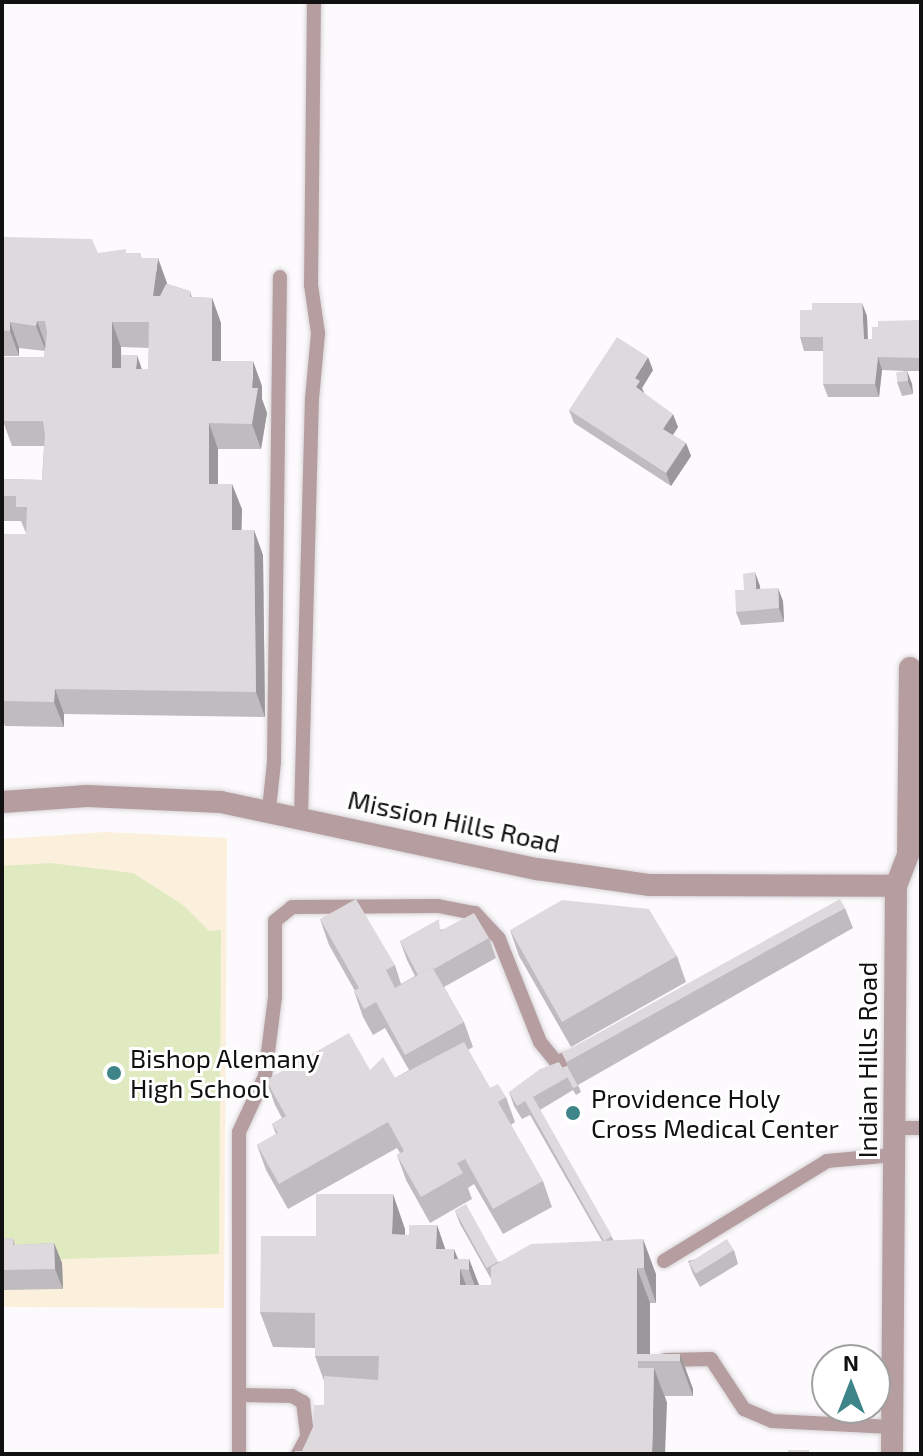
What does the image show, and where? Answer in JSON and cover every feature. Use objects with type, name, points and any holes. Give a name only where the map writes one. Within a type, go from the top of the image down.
[{"type":"street","name":"Indian Hills Road","points":[[892,1454],[896,886],[908,854],[916,697],[910,668]]},
{"type":"street","name":"Mission Hills Road","points":[[2,802],[149,796],[269,809],[507,863],[650,885],[896,886]]},
{"type":"lane","points":[[301,816],[312,399],[318,333],[311,285],[314,2]]},
{"type":"lane","points":[[269,809],[274,762],[280,277]]},
{"type":"lane","points":[[239,1454],[239,1132],[265,1076],[275,997],[275,921],[292,907],[438,906],[475,913],[499,939],[540,1042],[556,1062],[590,1050]]},
{"type":"lane","points":[[894,1128],[921,1128]]},
{"type":"lane","points":[[664,1261],[827,1161],[894,1155]]},
{"type":"lane","points":[[657,1360],[711,1359],[744,1409],[772,1421],[892,1427]]},
{"type":"lane","points":[[241,1395],[292,1396],[303,1402],[307,1437],[298,1454]]},
{"type":"shaded area","name":"Bishop Alemany High School","points":[[106,832],[227,838],[224,1308],[2,1307],[2,839]]},
{"type":"green space","name":"Bishop Alemany High School","points":[[50,863],[133,873],[183,905],[209,931],[221,930],[219,1254],[2,1261],[2,866]]},
{"type":"building","points":[[2,237],[92,239],[98,253],[126,249],[126,253],[141,253],[141,258],[158,258],[153,296],[160,296],[166,284],[190,291],[190,297],[212,298],[212,361],[253,361],[252,388],[258,388],[252,424],[209,423],[209,484],[232,484],[232,530],[254,530],[256,692],[55,689],[54,702],[2,701],[2,534],[26,534],[27,507],[16,507],[16,496],[2,496],[2,479],[42,480],[45,435],[43,421],[3,421],[2,369],[4,357],[44,357],[47,333],[45,321],[37,321],[36,326],[10,322],[10,331],[2,330]],"holes":[[[112,322],[149,322],[148,369],[136,369],[137,355],[121,355],[121,368],[112,368]]]},
{"type":"building","points":[[812,303],[862,303],[864,339],[872,339],[872,327],[878,327],[878,321],[921,320],[921,358],[878,357],[875,384],[823,384],[823,337],[800,337],[800,310],[812,310]]},
{"type":"building","points":[[617,337],[648,357],[635,378],[640,381],[636,387],[673,414],[663,429],[686,443],[666,473],[569,410]]},
{"type":"building","points":[[907,371],[908,381],[897,382],[896,372]]},
{"type":"building","points":[[755,572],[756,589],[778,588],[779,608],[736,612],[735,590],[744,590],[743,574]]},
{"type":"building","points":[[356,899],[395,965],[386,970],[395,988],[432,967],[464,1022],[405,1055],[376,1002],[364,1009],[354,991],[359,988],[320,919]]},
{"type":"building","points":[[840,899],[845,908],[567,1062],[562,1053]]},
{"type":"building","points":[[562,900],[649,909],[677,956],[562,1022],[510,930]]},
{"type":"building","points":[[474,913],[489,938],[418,975],[400,941],[439,919],[440,931]]},
{"type":"building","points":[[349,1033],[370,1070],[383,1057],[395,1078],[464,1042],[490,1088],[498,1084],[506,1097],[498,1102],[543,1181],[493,1209],[465,1159],[457,1163],[463,1173],[421,1197],[397,1155],[404,1151],[388,1122],[279,1184],[257,1145],[278,1133],[272,1124],[286,1116],[266,1080]]},
{"type":"building","points":[[559,1062],[568,1077],[533,1097],[612,1236],[604,1241],[525,1101],[517,1106],[509,1092],[540,1069]]},
{"type":"building","points":[[567,1066],[578,1086],[573,1088],[563,1068]]},
{"type":"building","points":[[316,1194],[393,1194],[392,1234],[409,1235],[409,1225],[437,1225],[436,1249],[454,1249],[454,1259],[469,1259],[469,1270],[460,1269],[460,1285],[491,1285],[491,1267],[531,1244],[643,1239],[644,1268],[637,1268],[637,1354],[680,1354],[680,1361],[638,1361],[638,1368],[654,1368],[652,1454],[295,1454],[295,1451],[302,1451],[313,1427],[314,1405],[324,1405],[324,1376],[378,1380],[379,1356],[315,1356],[315,1313],[260,1312],[261,1236],[316,1236]]},
{"type":"building","points":[[466,1204],[498,1262],[487,1268],[455,1210]]},
{"type":"building","points":[[13,1238],[13,1245],[54,1243],[55,1269],[2,1270],[2,1239]]},
{"type":"building","points":[[727,1239],[734,1250],[696,1274],[689,1263]]},
{"type":"building","points":[[788,1450],[809,1450],[809,1454],[788,1454]]},
{"type":"place","name":"Bishop Alemany High School","points":[[114,1073]]},
{"type":"place","name":"Providence Holy Cross Medical Center","points":[[573,1113]]}]
